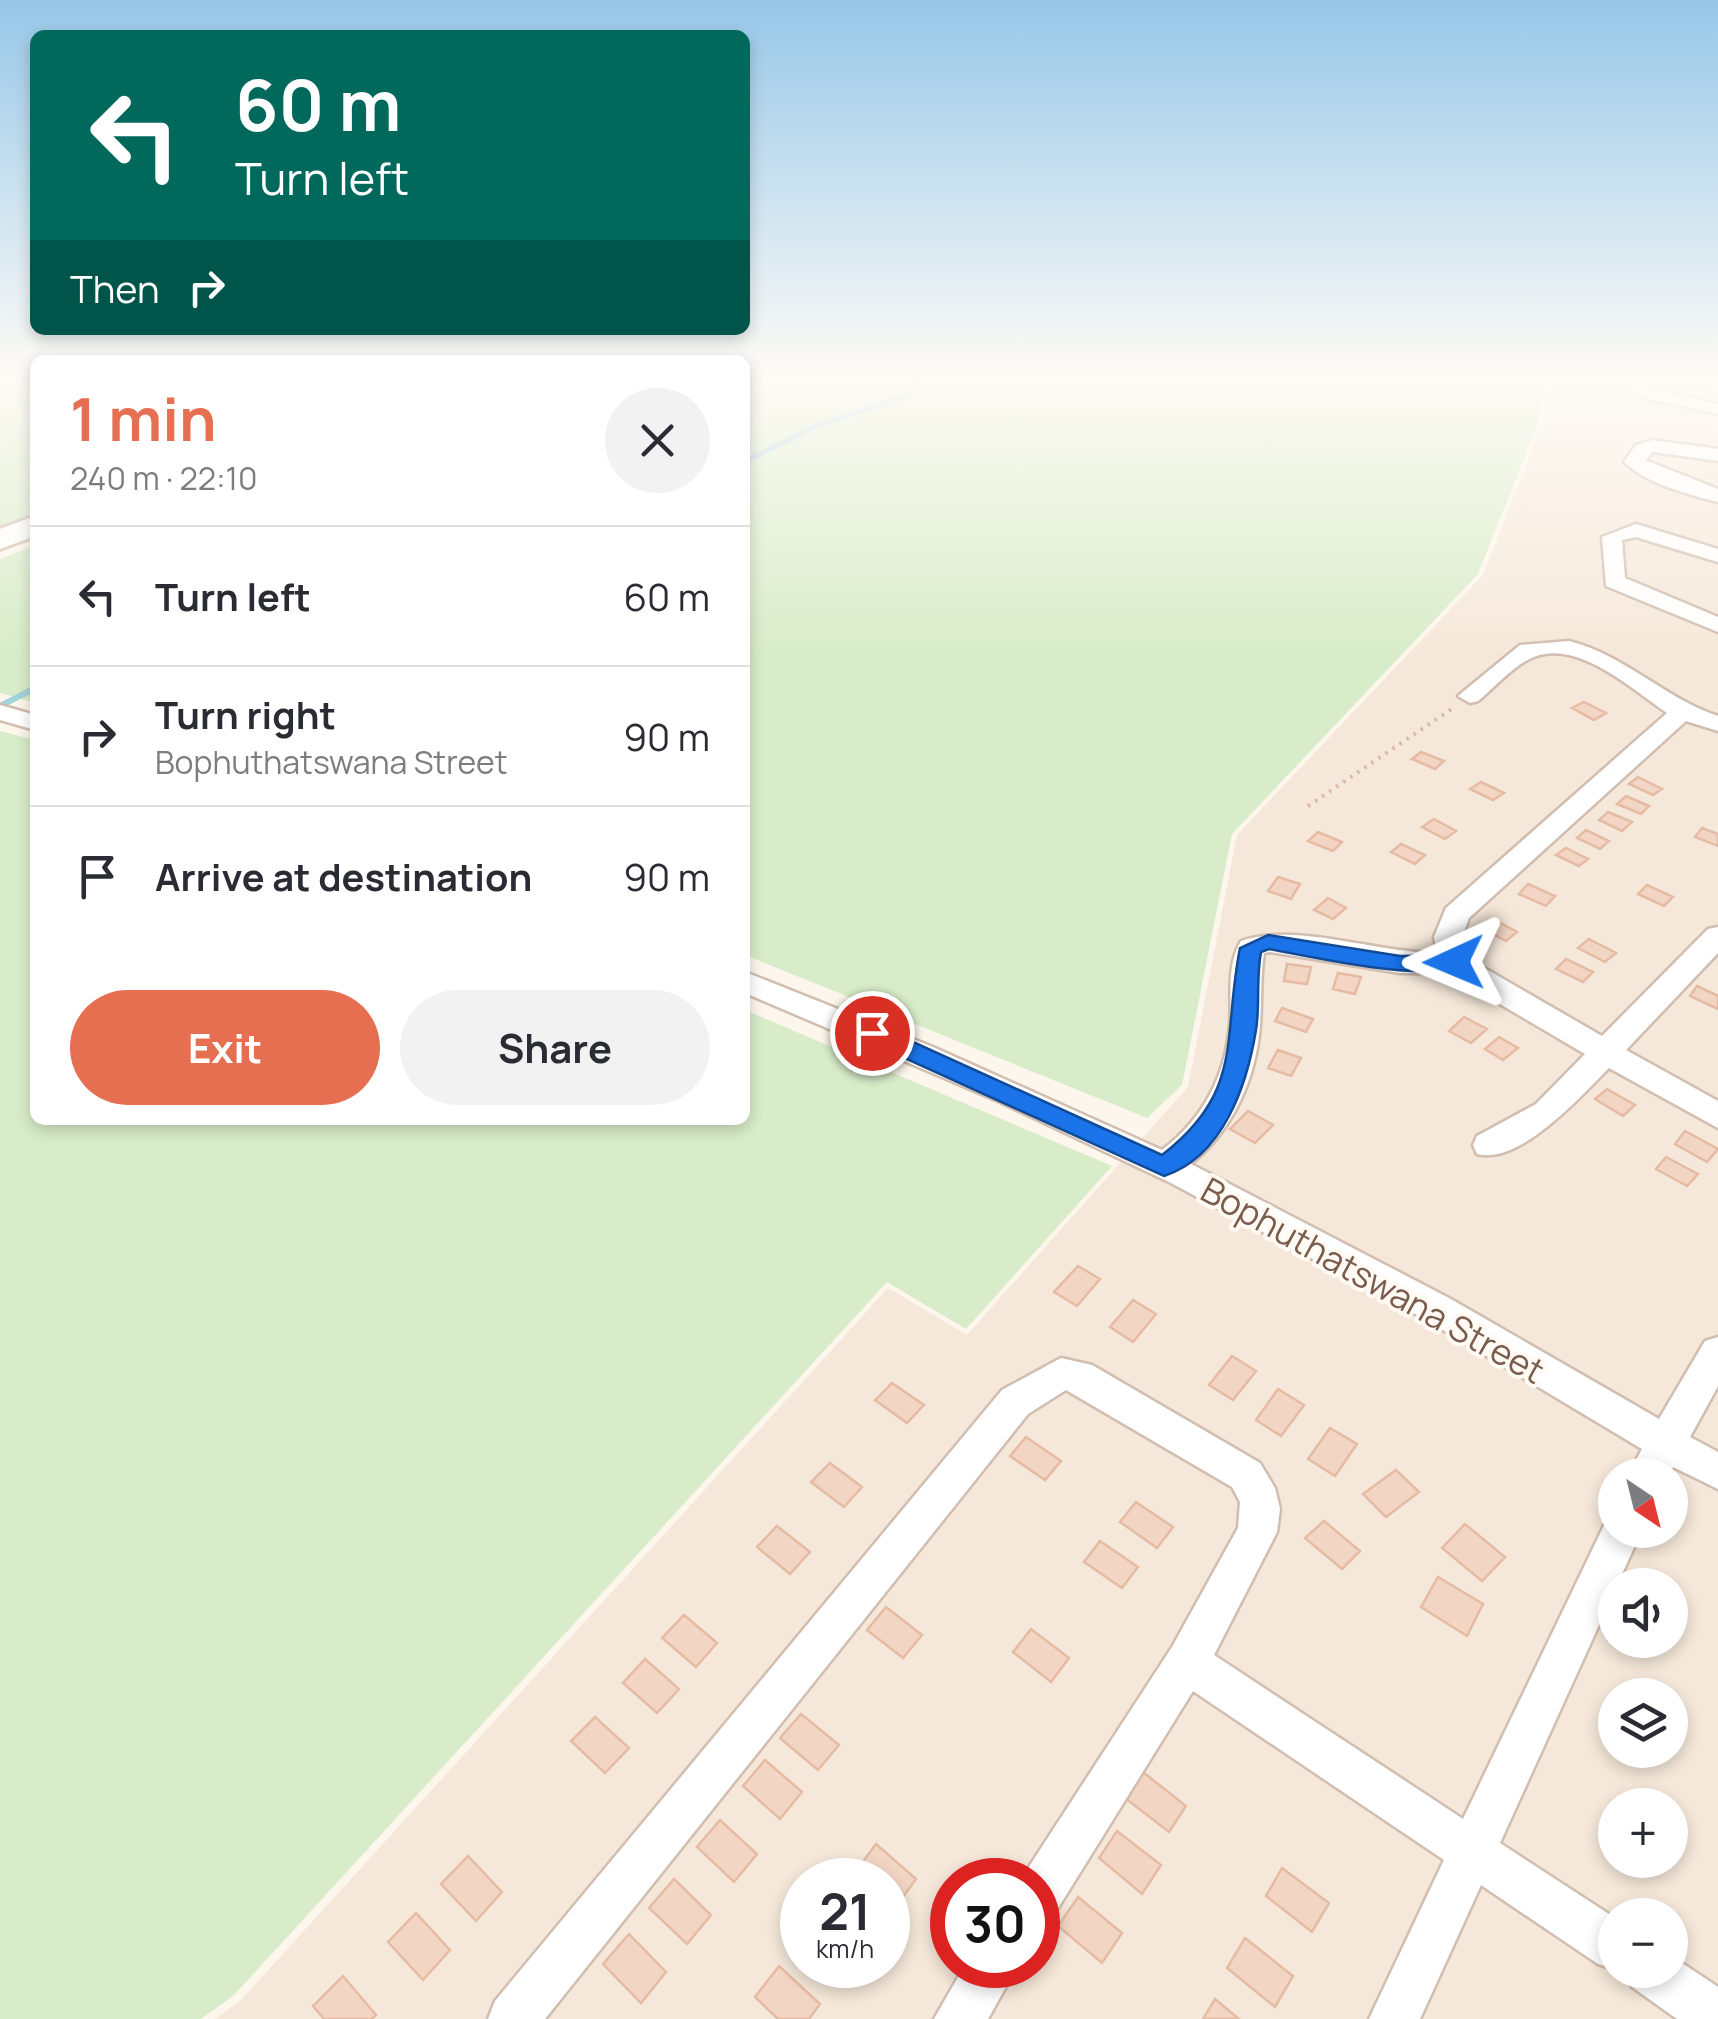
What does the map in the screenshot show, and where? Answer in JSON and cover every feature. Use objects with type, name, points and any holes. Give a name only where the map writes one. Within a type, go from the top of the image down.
[{"type":"street","points":[[1648,470],[1718,496]]},
{"type":"street","points":[[0,540],[30,527]]},
{"type":"street","points":[[1718,556],[1636,530],[1612,536],[1614,581],[1718,625]]},
{"type":"street","points":[[1470,696],[1528,650],[1569,648],[1604,661],[1682,712],[1718,724]]},
{"type":"street","points":[[1454,962],[1448,937],[1456,914],[1682,712]]},
{"type":"street","points":[[1489,1145],[1547,1112],[1607,1055],[1718,936]]},
{"type":"street","points":[[1164,1166],[1198,1140],[1223,1109],[1245,1028],[1245,980],[1251,948],[1268,942],[1400,963],[1454,962],[1607,1055],[1718,1116]]},
{"type":"street","name":"Bophuthatswana Street","points":[[750,984],[838,1018],[1164,1166],[1437,1309],[1655,1458]]},
{"type":"street","points":[[1657,1458],[1718,1352]]},
{"type":"street","points":[[513,2019],[1015,1402],[1061,1374],[1079,1376],[1246,1475],[1258,1491],[1257,1532],[1187,1662],[1060,1861]]},
{"type":"street","name":"Bophuthatswana Street","points":[[1688,1466],[1718,1472]]},
{"type":"street","points":[[1394,2019],[1613,1548]]},
{"type":"street","points":[[1187,1662],[1598,1935]]},
{"type":"street","points":[[958,2019],[978,1988]]},
{"type":"street","points":[[1675,1988],[1718,2018]]},
{"type":"path","points":[[1308,806],[1470,696]]},
{"type":"shaded area","points":[[1524,470],[1718,470],[1718,2019],[215,2019],[241,2000],[888,1288],[967,1335],[1188,1087],[1237,835],[1483,575]]},
{"type":"green space","points":[[0,470],[30,470],[30,518],[0,530]]},
{"type":"green space","points":[[750,470],[1519,470],[1478,574],[1232,834],[1182,1085],[1147,1118],[750,957]]},
{"type":"green space","points":[[30,547],[30,702],[0,693],[0,559]]},
{"type":"green space","points":[[0,731],[30,739],[30,1125],[750,1125],[750,1012],[1112,1166],[966,1329],[887,1282],[234,1995],[201,2019],[0,2019]]},
{"type":"building","points":[[1584,702],[1606,713],[1594,720],[1572,708]]},
{"type":"building","points":[[1421,752],[1444,761],[1435,769],[1412,759]]},
{"type":"building","points":[[1638,777],[1662,789],[1653,795],[1629,784]]},
{"type":"building","points":[[1481,782],[1504,793],[1493,800],[1470,789]]},
{"type":"building","points":[[1626,796],[1649,806],[1641,814],[1617,804]]},
{"type":"building","points":[[1608,812],[1632,822],[1622,831],[1599,820]]},
{"type":"building","points":[[1434,819],[1456,831],[1445,839],[1422,827]]},
{"type":"building","points":[[1702,828],[1718,834],[1718,846],[1695,837]]},
{"type":"building","points":[[1586,830],[1609,841],[1600,849],[1577,838]]},
{"type":"building","points":[[1318,832],[1342,842],[1333,851],[1308,841]]},
{"type":"building","points":[[1401,844],[1425,855],[1415,864],[1391,852]]},
{"type":"building","points":[[1566,848],[1588,859],[1579,866],[1556,855]]},
{"type":"building","points":[[1278,877],[1300,884],[1291,899],[1268,891]]},
{"type":"building","points":[[1528,884],[1555,896],[1546,906],[1519,894]]},
{"type":"building","points":[[1647,885],[1673,897],[1664,906],[1638,894]]},
{"type":"building","points":[[1328,898],[1346,908],[1333,919],[1314,910]]},
{"type":"building","points":[[1493,919],[1517,932],[1506,941],[1482,928]]},
{"type":"building","points":[[1589,939],[1616,953],[1605,962],[1578,948]]},
{"type":"building","points":[[1566,959],[1593,972],[1583,982],[1556,969]]},
{"type":"building","points":[[1287,964],[1311,967],[1307,984],[1284,981]]},
{"type":"building","points":[[1338,973],[1361,977],[1355,994],[1333,989]]},
{"type":"building","points":[[1697,986],[1718,996],[1718,1009],[1690,996]]},
{"type":"building","points":[[1282,1008],[1313,1019],[1306,1032],[1275,1021]]},
{"type":"building","points":[[1464,1017],[1487,1029],[1471,1043],[1449,1031]]},
{"type":"building","points":[[1499,1037],[1518,1048],[1503,1060],[1485,1049]]},
{"type":"building","points":[[1278,1050],[1301,1058],[1291,1076],[1268,1068]]},
{"type":"building","points":[[1607,1089],[1635,1105],[1623,1116],[1595,1099]]},
{"type":"building","points":[[1248,1111],[1273,1125],[1255,1143],[1230,1129]]},
{"type":"building","points":[[1685,1131],[1718,1149],[1707,1162],[1675,1144]]},
{"type":"building","points":[[1666,1157],[1698,1174],[1687,1186],[1656,1169]]},
{"type":"building","points":[[1078,1266],[1100,1279],[1077,1306],[1054,1292]]},
{"type":"building","points":[[1133,1300],[1156,1314],[1133,1342],[1110,1327]]},
{"type":"building","points":[[1232,1356],[1256,1371],[1233,1400],[1209,1385]]},
{"type":"building","points":[[892,1383],[924,1405],[907,1423],[875,1400]]},
{"type":"building","points":[[1278,1389],[1304,1405],[1281,1436],[1256,1420]]},
{"type":"building","points":[[1330,1428],[1357,1444],[1335,1476],[1308,1459]]},
{"type":"building","points":[[1026,1437],[1061,1461],[1045,1480],[1010,1456]]},
{"type":"building","points":[[830,1463],[862,1487],[844,1507],[811,1482]]},
{"type":"building","points":[[1396,1470],[1419,1492],[1386,1517],[1363,1494]]},
{"type":"building","points":[[1136,1502],[1173,1527],[1157,1548],[1120,1522]]},
{"type":"building","points":[[1324,1521],[1360,1551],[1342,1569],[1305,1538]]},
{"type":"building","points":[[1465,1524],[1505,1557],[1482,1581],[1442,1548]]},
{"type":"building","points":[[777,1526],[810,1552],[790,1574],[757,1547]]},
{"type":"building","points":[[1100,1541],[1138,1567],[1122,1588],[1084,1562]]},
{"type":"building","points":[[1438,1577],[1483,1604],[1467,1636],[1421,1607]]},
{"type":"building","points":[[886,1607],[922,1635],[903,1658],[867,1630]]},
{"type":"building","points":[[684,1615],[717,1643],[696,1667],[662,1638]]},
{"type":"building","points":[[1031,1629],[1069,1658],[1051,1682],[1013,1652]]},
{"type":"building","points":[[645,1659],[679,1689],[657,1713],[623,1683]]},
{"type":"building","points":[[801,1714],[839,1745],[818,1770],[780,1738]]},
{"type":"building","points":[[595,1717],[629,1748],[605,1773],[571,1741]]},
{"type":"building","points":[[765,1760],[802,1792],[780,1819],[743,1786]]},
{"type":"building","points":[[1143,1772],[1186,1806],[1169,1832],[1125,1798]]},
{"type":"building","points":[[720,1820],[757,1854],[734,1882],[697,1847]]},
{"type":"building","points":[[1117,1831],[1161,1865],[1142,1894],[1099,1858]]},
{"type":"building","points":[[876,1844],[892,1858],[866,1858]]},
{"type":"building","points":[[468,1856],[502,1892],[476,1921],[441,1884]]},
{"type":"building","points":[[1282,1868],[1329,1903],[1312,1932],[1266,1896]]},
{"type":"building","points":[[674,1879],[711,1915],[687,1944],[649,1908]]},
{"type":"building","points":[[1078,1897],[1122,1933],[1102,1963],[1060,1928]]},
{"type":"building","points":[[416,1913],[450,1950],[423,1980],[388,1942]]},
{"type":"building","points":[[629,1934],[666,1972],[641,2003],[603,1964]]},
{"type":"building","points":[[1245,1938],[1293,1976],[1275,2007],[1227,1968]]},
{"type":"building","points":[[779,1966],[780,1988],[803,1988],[820,2004],[809,2019],[778,2019],[755,1997]]},
{"type":"building","points":[[343,1976],[376,2015],[372,2019],[324,2019],[313,2006]]},
{"type":"building","points":[[1215,1999],[1239,2019],[1203,2019]]},
{"type":"waterway","points":[[0,706],[30,691]]},
{"type":"route","points":[[872,1033],[1164,1166],[1198,1140],[1223,1109],[1245,1028],[1245,980],[1251,948],[1268,942],[1400,963],[1454,962]]}]
